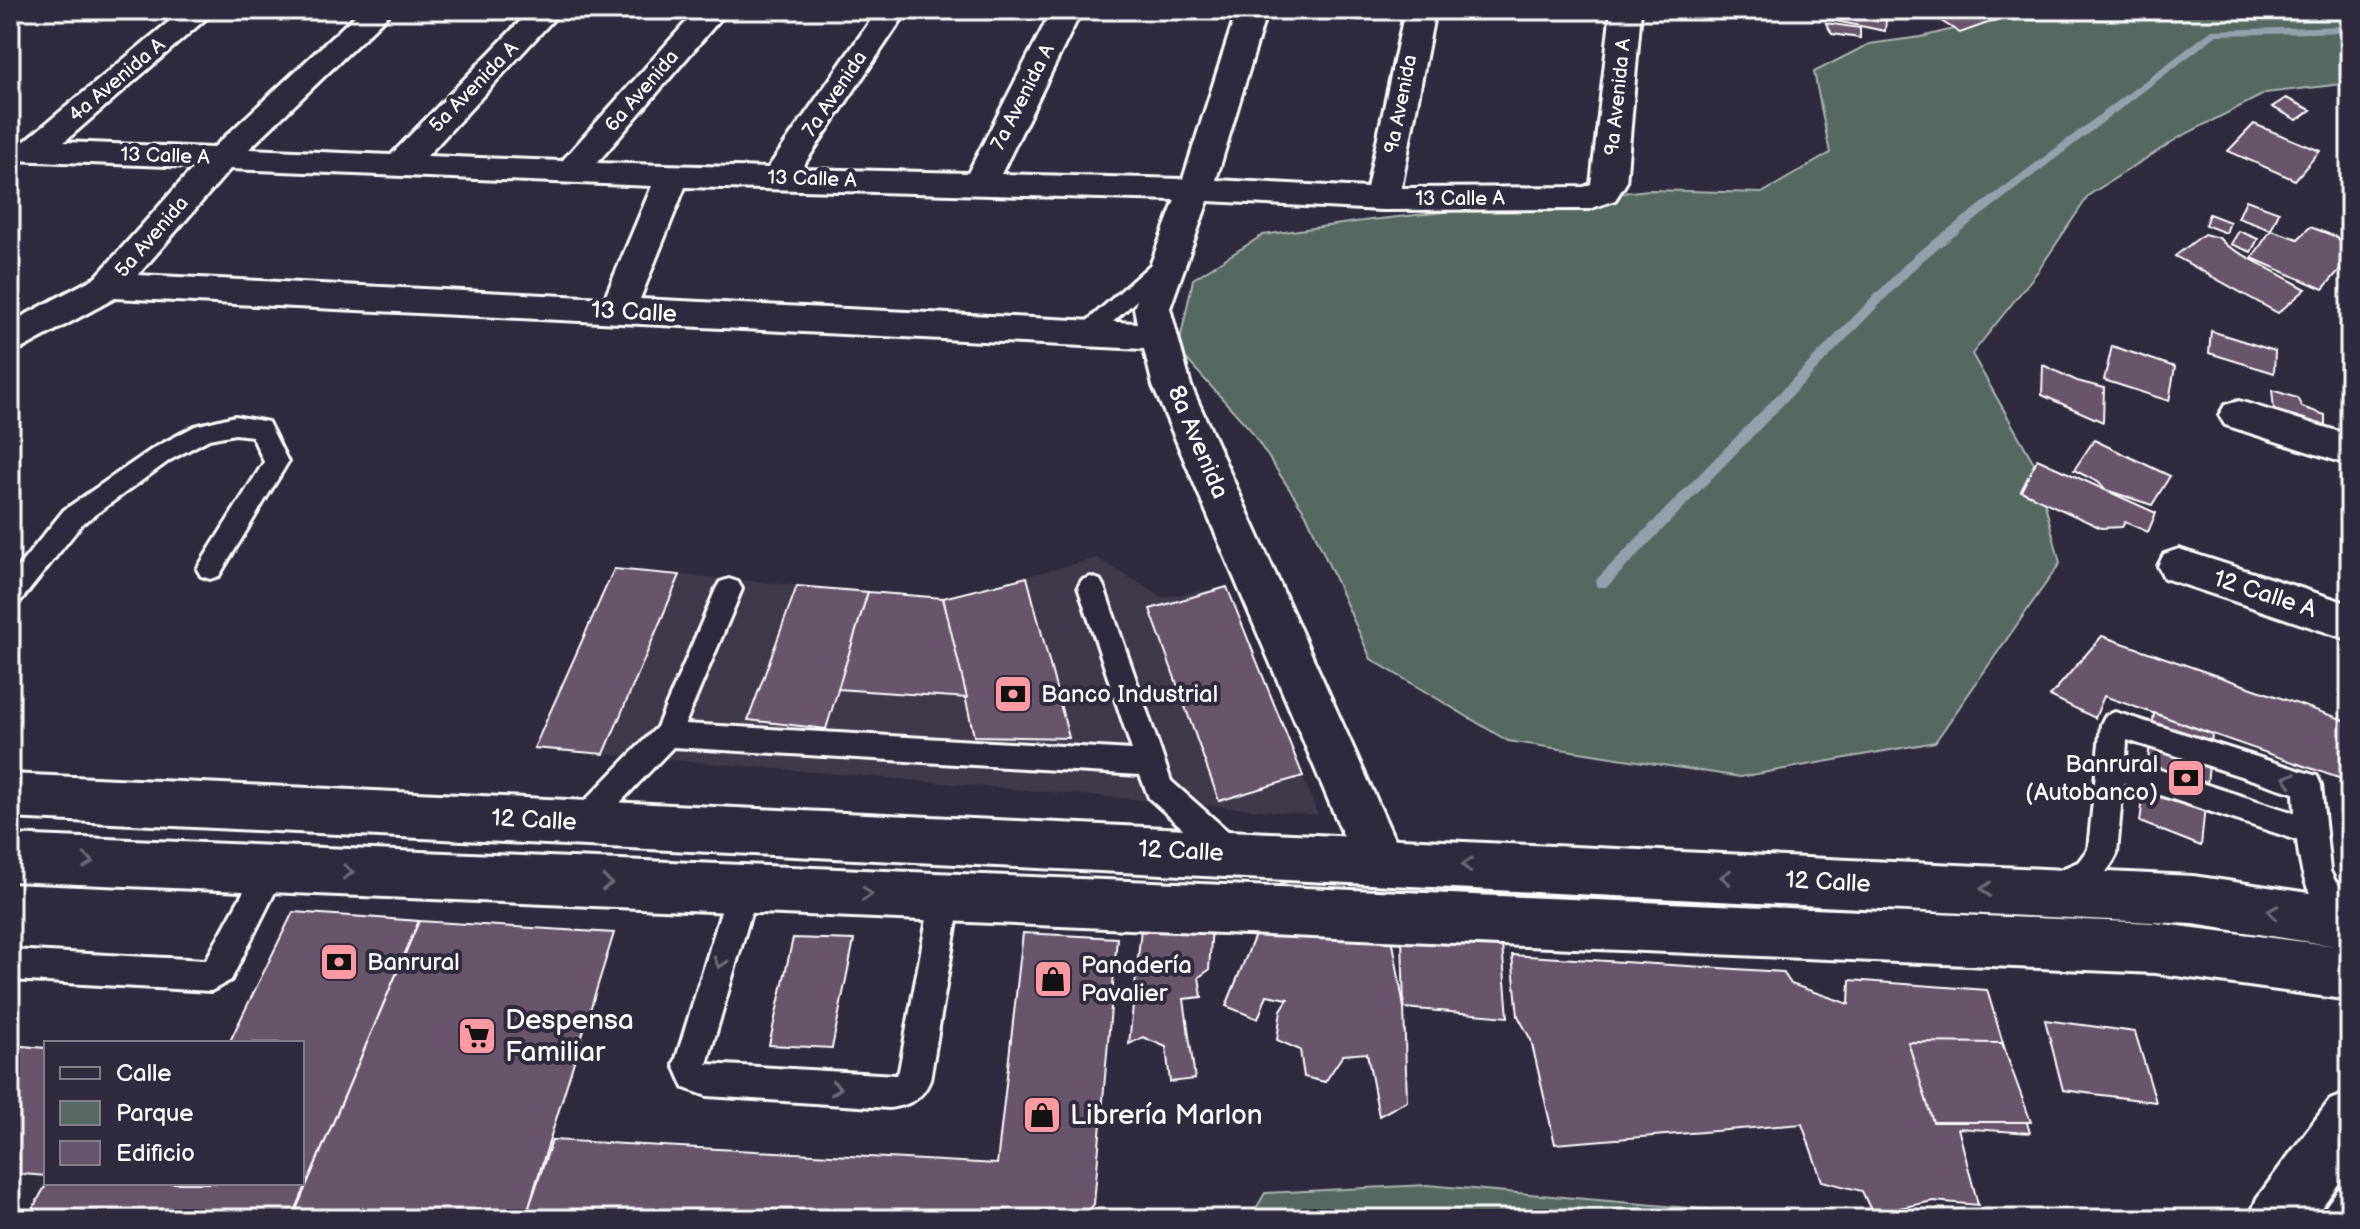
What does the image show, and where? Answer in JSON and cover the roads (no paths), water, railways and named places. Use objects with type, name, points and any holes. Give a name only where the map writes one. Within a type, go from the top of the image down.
[{"type":"street","name":"4a Avenida A","points":[[22,150],[201,10]]},
{"type":"street","name":"5a Avenida","points":[[10,339],[109,286],[221,158],[378,10]]},
{"type":"street","name":"5a Avenida A","points":[[400,165],[547,10]]},
{"type":"street","name":"6a Avenida","points":[[572,171],[713,10]]},
{"type":"street","name":"7a Avenida","points":[[778,178],[893,10]]},
{"type":"street","name":"7a Avenida A","points":[[979,184],[1067,10]]},
{"type":"street","name":"8a Avenida","points":[[1252,10],[1196,190],[1152,308],[1172,386],[1379,861]]},
{"type":"street","name":"9a Avenida","points":[[1382,199],[1420,10]]},
{"type":"street","name":"9a Avenida A","points":[[1609,183],[1630,10]]},
{"type":"street","name":"13 Calle A","points":[[22,150],[673,176],[1196,190],[1382,199],[1589,198],[1603,192],[1609,183]]},
{"type":"street","points":[[617,312],[673,176]]},
{"type":"street","name":"13 Calle","points":[[109,286],[1084,336],[1160,337]]},
{"type":"street","points":[[2239,415],[2350,450]]},
{"type":"street","name":"12 Calle A","points":[[2179,566],[2350,622]]},
{"type":"street","name":"12 Calle","points":[[10,796],[2193,900],[2350,924]]},
{"type":"street","points":[[10,858],[2155,948],[2350,974]]},
{"type":"street","points":[[2278,1219],[2350,1120]]},
{"type":"lane","points":[[1084,336],[1167,261]]},
{"type":"lane","points":[[10,596],[73,517],[162,454],[203,432],[235,425],[260,428],[276,462],[210,569]]},
{"type":"lane","points":[[1091,587],[1159,789],[1232,854]]},
{"type":"lane","points":[[582,823],[667,735],[729,589]]},
{"type":"lane","points":[[2042,892],[2088,872],[2102,854],[2115,724],[2307,785],[2315,872],[2324,891],[2350,915]]},
{"type":"lane","points":[[667,735],[1150,763]]},
{"type":"lane","points":[[2111,767],[2311,831]]},
{"type":"lane","points":[[10,965],[211,976],[220,969],[272,868]]},
{"type":"lane","points":[[743,889],[690,1065],[696,1076],[707,1080],[889,1092],[903,1090],[914,1080],[946,897]]},
{"type":"waterway","points":[[1602,583],[1918,258],[2215,32],[2350,29]]},
{"type":"place","name":"Banco Industrial","points":[[1013,694]]},
{"type":"place","name":"Banrural (Autobanco)","points":[[2186,778]]},
{"type":"place","name":"Banrural","points":[[339,962]]},
{"type":"place","name":"Panadería Pavalier","points":[[1053,979]]},
{"type":"place","name":"Despensa Familiar","points":[[477,1036]]},
{"type":"place","name":"Librería Marlon","points":[[1042,1115]]}]
